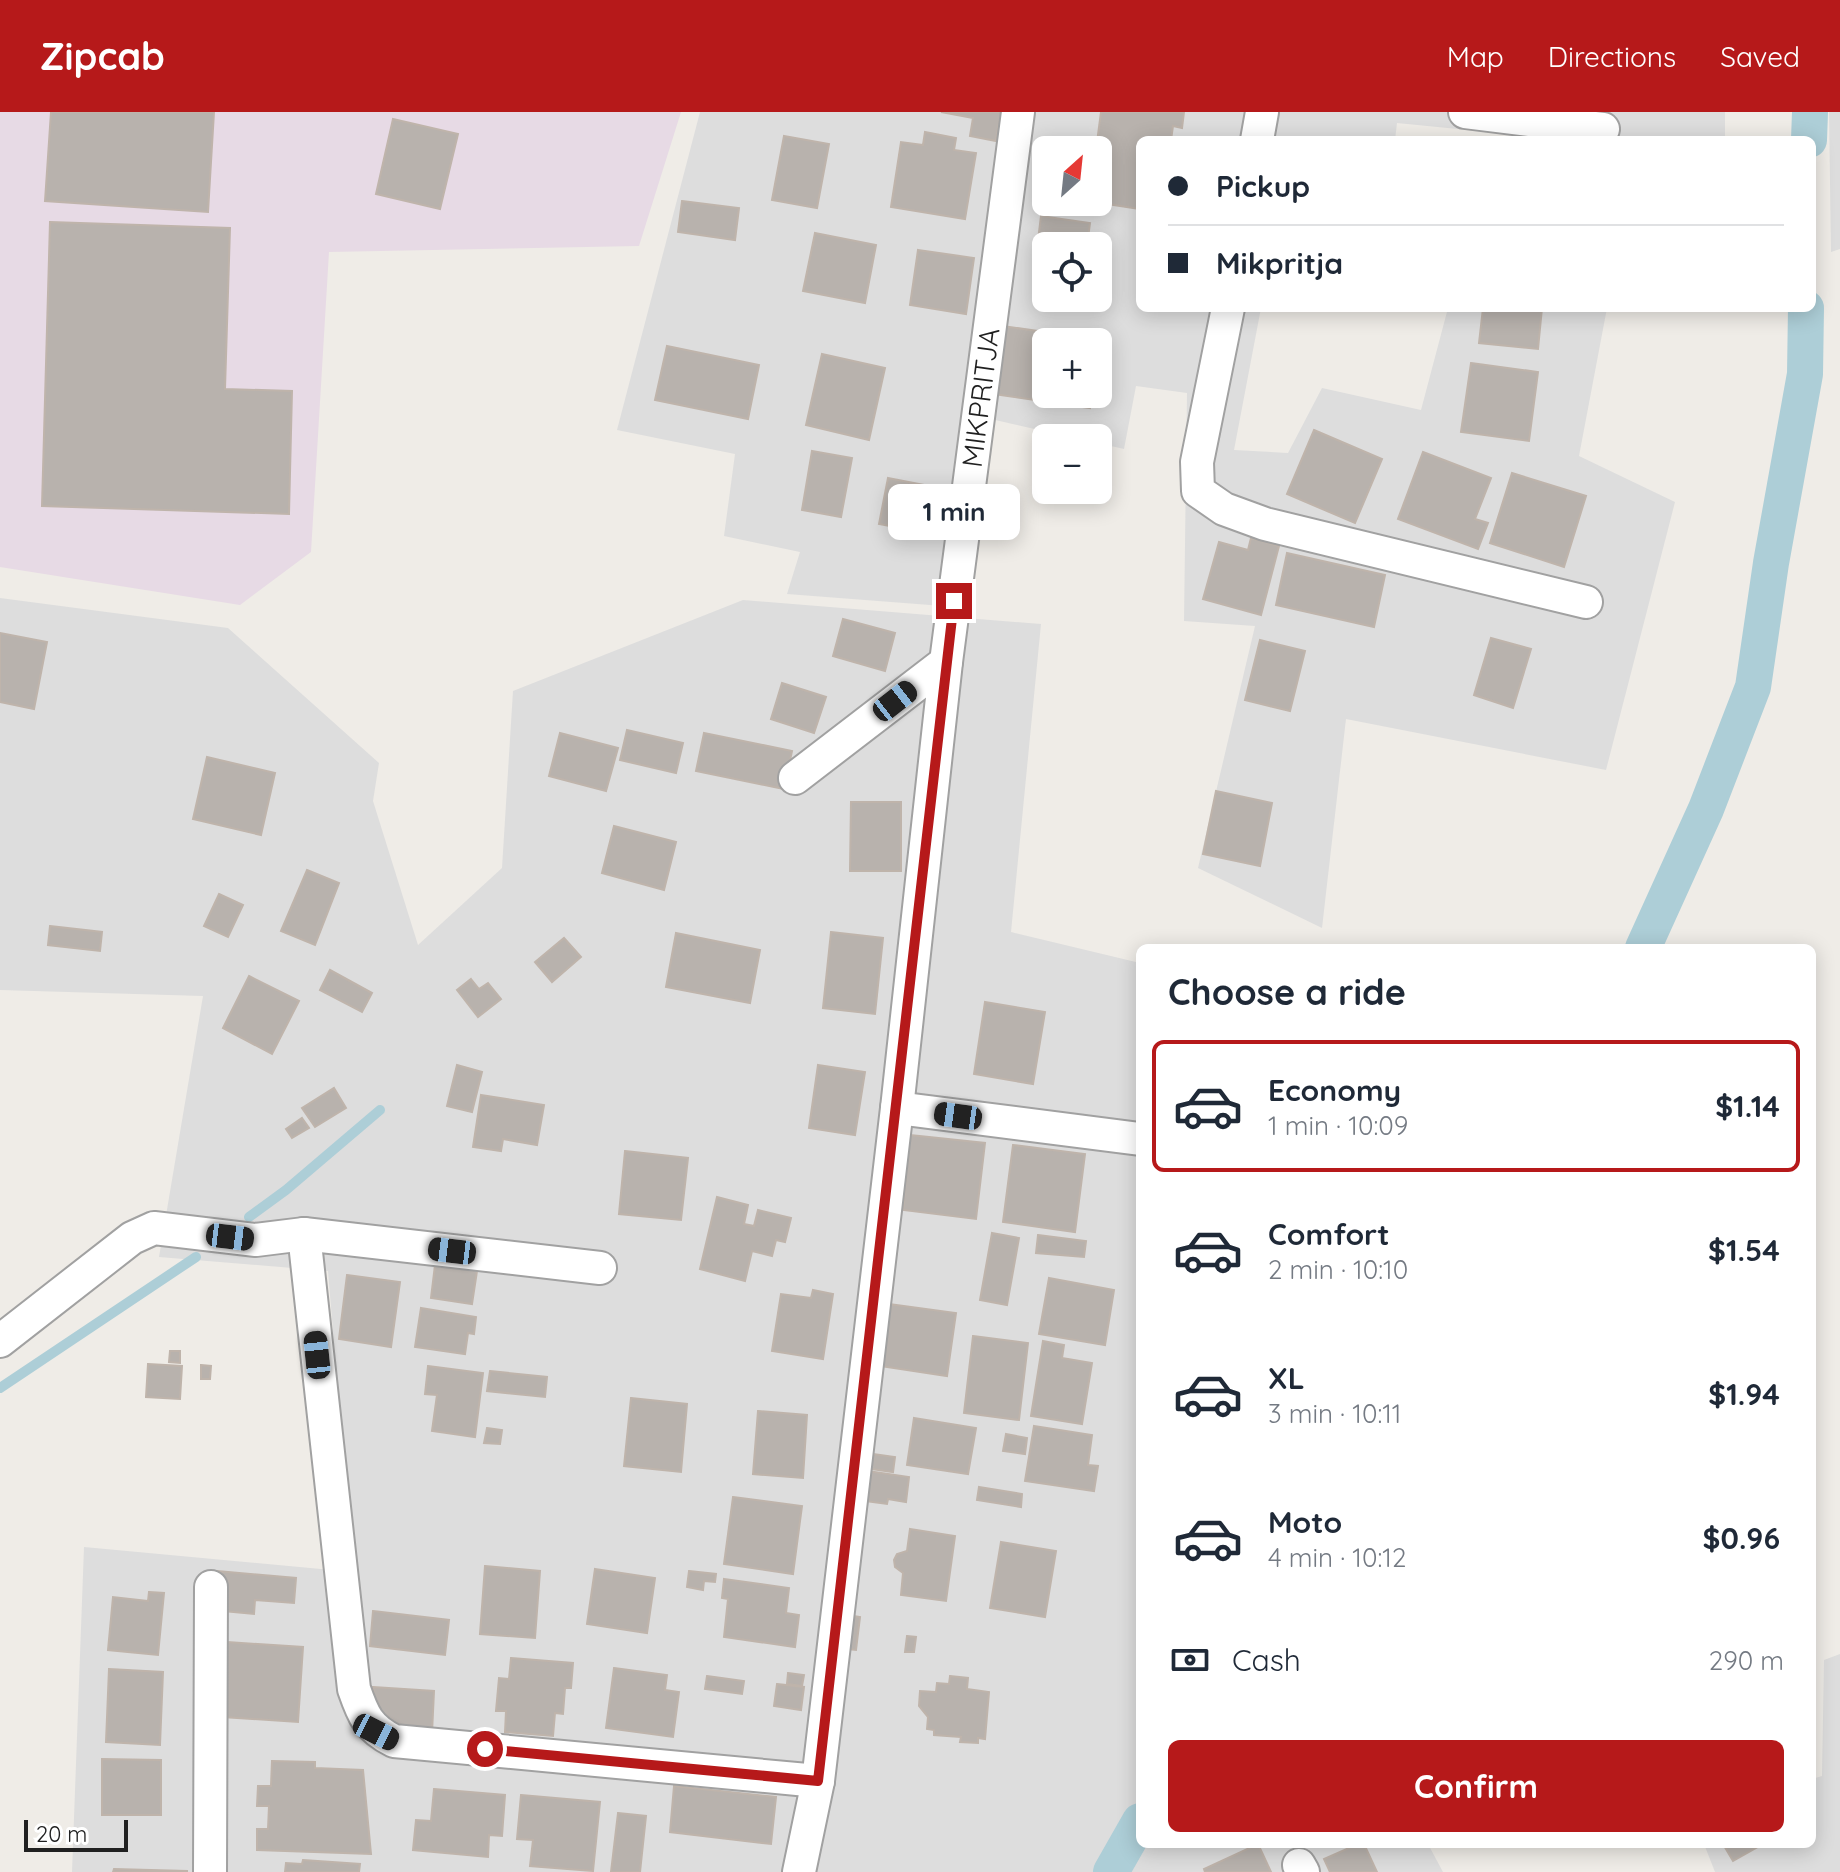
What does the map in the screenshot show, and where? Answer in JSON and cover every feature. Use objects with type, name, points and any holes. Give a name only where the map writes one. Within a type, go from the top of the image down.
[{"type":"street","name":"MIKPRITJA","points":[[799,1872],[818,1781],[946,662],[1018,112]]},
{"type":"street","points":[[1258,136],[1262,112]]},
{"type":"street","points":[[1465,112],[1603,129]]},
{"type":"street","points":[[1227,312],[1197,462],[1198,491],[1224,509],[1265,524],[1586,602]]},
{"type":"street","points":[[795,778],[946,662]]},
{"type":"street","points":[[897,1108],[1136,1138]]},
{"type":"street","points":[[0,1341],[132,1238],[154,1228],[256,1240],[304,1234],[600,1268]]},
{"type":"street","points":[[304,1234],[354,1689],[363,1713],[376,1732],[394,1741],[818,1781]]},
{"type":"street","points":[[210,1872],[211,1587]]},
{"type":"shaded area","points":[[0,112],[681,112],[639,246],[329,252],[311,552],[240,605],[0,567]]},
{"type":"shaded area","points":[[700,112],[1725,112],[1725,136],[1529,136],[1397,123],[1395,136],[1136,136],[1136,312],[1260,312],[1234,450],[1288,453],[1322,388],[1421,410],[1447,312],[1606,312],[1579,456],[1675,502],[1606,770],[1346,719],[1322,928],[1198,868],[1255,626],[1184,621],[1187,393],[1136,386],[1124,449],[1112,446],[1112,424],[1032,424],[1032,428],[965,413],[956,607],[787,594],[800,552],[724,536],[735,454],[617,430]]},
{"type":"shaded area","points":[[1829,112],[1840,112],[1840,249],[1831,252]]},
{"type":"shaded area","points":[[0,598],[228,628],[379,763],[373,801],[418,945],[502,868],[513,691],[743,600],[1041,624],[1011,932],[1136,962],[1136,1848],[1430,1848],[1443,1872],[72,1872],[84,1547],[353,1572],[328,1271],[159,1257],[203,996],[0,990]]},
{"type":"shaded area","points":[[1840,1654],[1840,1872],[1715,1872],[1706,1848],[1816,1848],[1816,1778],[1822,1776],[1824,1660]]},
{"type":"building","points":[[51,112],[214,112],[208,212],[45,201]]},
{"type":"building","points":[[941,112],[1001,112],[996,141],[970,136],[973,118]]},
{"type":"building","points":[[1101,112],[1184,112],[1182,128],[1173,126],[1172,136],[1136,136],[1136,208],[1112,205],[1112,136],[1098,136]]},
{"type":"building","points":[[393,119],[458,134],[440,209],[376,194]]},
{"type":"building","points":[[925,132],[956,138],[954,150],[976,153],[965,219],[891,207],[901,142],[923,145]]},
{"type":"building","points":[[784,136],[829,144],[817,208],[772,200]]},
{"type":"building","points":[[682,201],[739,208],[735,240],[678,232]]},
{"type":"building","points":[[1041,216],[1090,223],[1089,232],[1039,232]]},
{"type":"building","points":[[50,222],[230,228],[225,389],[292,391],[289,514],[42,506]]},
{"type":"building","points":[[815,233],[876,245],[865,303],[803,291]]},
{"type":"building","points":[[918,250],[974,258],[966,314],[910,305]]},
{"type":"building","points":[[1483,312],[1542,312],[1538,349],[1479,343]]},
{"type":"building","points":[[1003,326],[1032,330],[1032,400],[993,394]]},
{"type":"building","points":[[667,346],[759,365],[748,419],[655,400]]},
{"type":"building","points":[[822,354],[885,368],[869,440],[806,425]]},
{"type":"building","points":[[1471,363],[1538,372],[1529,441],[1461,432]]},
{"type":"building","points":[[1314,430],[1382,459],[1355,523],[1287,494]]},
{"type":"building","points":[[812,451],[852,458],[841,517],[802,510]]},
{"type":"building","points":[[1423,452],[1491,478],[1475,519],[1488,523],[1478,549],[1398,519]]},
{"type":"building","points":[[1512,473],[1586,496],[1564,567],[1490,543]]},
{"type":"building","points":[[888,478],[940,488],[932,534],[879,524]]},
{"type":"building","points":[[1251,538],[1279,546],[1261,615],[1203,599],[1219,542],[1248,550]]},
{"type":"building","points":[[1287,553],[1385,575],[1374,627],[1276,605]]},
{"type":"building","points":[[843,619],[895,633],[885,671],[833,656]]},
{"type":"building","points":[[0,633],[47,642],[34,709],[0,702]]},
{"type":"building","points":[[1491,638],[1531,649],[1513,708],[1474,695]]},
{"type":"building","points":[[1260,640],[1305,651],[1290,711],[1245,700]]},
{"type":"building","points":[[782,683],[826,697],[814,733],[771,719]]},
{"type":"building","points":[[627,730],[683,743],[676,773],[620,760]]},
{"type":"building","points":[[560,733],[618,748],[606,791],[549,776]]},
{"type":"building","points":[[704,733],[792,751],[784,789],[696,771]]},
{"type":"building","points":[[207,757],[275,773],[261,835],[193,819]]},
{"type":"building","points":[[1216,791],[1272,803],[1260,866],[1203,854]]},
{"type":"building","points":[[851,802],[901,802],[901,871],[850,871]]},
{"type":"building","points":[[614,826],[676,842],[664,890],[602,873]]},
{"type":"building","points":[[307,870],[339,883],[315,945],[281,931]]},
{"type":"building","points":[[219,894],[243,905],[228,937],[204,926]]},
{"type":"building","points":[[50,926],[102,932],[100,951],[48,945]]},
{"type":"building","points":[[831,932],[883,938],[875,1014],[823,1008]]},
{"type":"building","points":[[676,933],[760,950],[750,1003],[666,987]]},
{"type":"building","points":[[564,938],[581,957],[552,982],[535,962]]},
{"type":"building","points":[[330,970],[372,993],[362,1012],[320,990]]},
{"type":"building","points":[[249,976],[299,1001],[272,1054],[223,1028]]},
{"type":"building","points":[[471,979],[479,989],[488,983],[501,999],[478,1017],[457,990]]},
{"type":"building","points":[[985,1002],[1045,1012],[1033,1084],[974,1074]]},
{"type":"building","points":[[457,1065],[482,1072],[472,1112],[447,1106]]},
{"type":"building","points":[[818,1065],[865,1072],[855,1135],[809,1128]]},
{"type":"building","points":[[334,1088],[346,1108],[315,1127],[302,1108]]},
{"type":"building","points":[[481,1095],[544,1105],[537,1145],[503,1139],[501,1151],[473,1147]]},
{"type":"building","points":[[302,1118],[309,1128],[292,1138],[286,1129]]},
{"type":"building","points":[[910,1135],[985,1143],[976,1219],[903,1210]]},
{"type":"building","points":[[1013,1145],[1085,1154],[1075,1232],[1003,1222]]},
{"type":"building","points":[[625,1151],[688,1158],[681,1220],[619,1214]]},
{"type":"building","points":[[717,1197],[748,1205],[744,1224],[754,1226],[758,1210],[791,1218],[785,1242],[776,1240],[772,1256],[752,1251],[745,1281],[700,1269]]},
{"type":"building","points":[[992,1233],[1019,1238],[1007,1305],[980,1300]]},
{"type":"building","points":[[1038,1235],[1086,1241],[1084,1257],[1036,1253]]},
{"type":"building","points":[[435,1265],[477,1271],[472,1304],[431,1298]]},
{"type":"building","points":[[347,1275],[400,1282],[391,1347],[339,1339]]},
{"type":"building","points":[[1049,1278],[1114,1290],[1105,1345],[1039,1334]]},
{"type":"building","points":[[813,1290],[833,1294],[823,1359],[772,1351],[781,1294],[811,1298]]},
{"type":"building","points":[[889,1304],[956,1313],[947,1376],[880,1366]]},
{"type":"building","points":[[421,1308],[476,1317],[474,1334],[468,1333],[465,1354],[415,1347]]},
{"type":"building","points":[[973,1336],[1028,1343],[1019,1420],[964,1413]]},
{"type":"building","points":[[1043,1341],[1064,1345],[1062,1358],[1092,1363],[1082,1424],[1031,1416]]},
{"type":"building","points":[[170,1351],[180,1351],[180,1363],[169,1362]]},
{"type":"building","points":[[148,1364],[182,1366],[180,1399],[146,1397]]},
{"type":"building","points":[[201,1365],[211,1366],[210,1379],[201,1379]]},
{"type":"building","points":[[428,1366],[483,1373],[475,1437],[432,1431],[437,1395],[425,1394]]},
{"type":"building","points":[[490,1371],[547,1377],[545,1397],[487,1391]]},
{"type":"building","points":[[631,1398],[687,1404],[681,1472],[624,1466]]},
{"type":"building","points":[[758,1411],[807,1415],[803,1478],[753,1474]]},
{"type":"building","points":[[914,1418],[976,1428],[968,1474],[907,1465]]},
{"type":"building","points":[[1034,1426],[1092,1435],[1088,1465],[1098,1466],[1094,1491],[1025,1481]]},
{"type":"building","points":[[487,1428],[502,1430],[500,1444],[484,1443]]},
{"type":"building","points":[[1006,1434],[1027,1438],[1025,1454],[1003,1451]]},
{"type":"building","points":[[866,1453],[895,1457],[893,1472],[864,1468]]},
{"type":"building","points":[[861,1470],[909,1477],[906,1502],[888,1499],[887,1504],[857,1500]]},
{"type":"building","points":[[979,1487],[1022,1494],[1021,1507],[977,1500]]},
{"type":"building","points":[[733,1497],[802,1506],[793,1574],[724,1564]]},
{"type":"building","points":[[910,1529],[955,1536],[946,1601],[901,1595],[903,1573],[895,1567],[894,1560],[897,1554],[907,1551]]},
{"type":"building","points":[[1001,1542],[1056,1551],[1045,1617],[990,1608]]},
{"type":"building","points":[[485,1566],[540,1571],[535,1638],[480,1634]]},
{"type":"building","points":[[595,1569],[655,1578],[647,1633],[587,1624]]},
{"type":"building","points":[[217,1571],[296,1578],[294,1603],[255,1600],[254,1614],[213,1610]]},
{"type":"building","points":[[689,1571],[716,1574],[715,1582],[704,1581],[703,1590],[687,1587]]},
{"type":"building","points":[[724,1579],[789,1588],[786,1613],[799,1615],[795,1647],[724,1637],[728,1599],[722,1598]]},
{"type":"building","points":[[149,1592],[164,1593],[158,1655],[108,1650],[113,1597],[148,1601]]},
{"type":"building","points":[[373,1611],[449,1620],[445,1655],[370,1646]]},
{"type":"building","points":[[842,1614],[860,1617],[856,1650],[838,1648]]},
{"type":"building","points":[[907,1636],[916,1637],[914,1652],[905,1652]]},
{"type":"building","points":[[227,1642],[303,1647],[298,1722],[223,1717]]},
{"type":"building","points":[[511,1658],[573,1663],[571,1688],[565,1688],[563,1714],[555,1713],[553,1736],[505,1732],[506,1711],[496,1711],[499,1678],[509,1679]]},
{"type":"building","points":[[614,1668],[667,1675],[665,1690],[679,1692],[673,1737],[606,1728]]},
{"type":"building","points":[[109,1669],[163,1672],[160,1745],[106,1742]]},
{"type":"building","points":[[788,1673],[804,1675],[802,1686],[787,1684]]},
{"type":"building","points":[[707,1676],[744,1681],[742,1694],[705,1689]]},
{"type":"building","points":[[950,1676],[968,1678],[967,1689],[989,1692],[985,1739],[978,1738],[978,1743],[960,1742],[961,1737],[934,1735],[934,1730],[927,1729],[928,1717],[919,1706],[920,1691],[936,1692],[937,1683],[949,1684]]},
{"type":"building","points":[[777,1684],[804,1687],[801,1710],[774,1706]]},
{"type":"building","points":[[373,1687],[434,1691],[432,1733],[380,1731]]},
{"type":"building","points":[[102,1759],[161,1760],[161,1815],[102,1815]]},
{"type":"building","points":[[272,1761],[315,1762],[315,1768],[363,1770],[371,1854],[257,1850],[257,1829],[268,1829],[269,1806],[257,1806],[258,1786],[271,1786]]},
{"type":"building","points":[[674,1786],[776,1797],[771,1844],[670,1832]]},
{"type":"building","points":[[434,1789],[505,1795],[502,1836],[489,1835],[488,1857],[413,1850],[416,1820],[431,1821]]},
{"type":"building","points":[[521,1795],[600,1802],[593,1871],[530,1866],[533,1840],[517,1839]]},
{"type":"building","points":[[618,1813],[646,1816],[640,1872],[611,1872]]},
{"type":"building","points":[[1249,1848],[1260,1848],[1271,1872],[1205,1872],[1204,1869]]},
{"type":"building","points":[[1349,1848],[1366,1848],[1377,1872],[1330,1872],[1324,1859]]},
{"type":"building","points":[[1725,1848],[1756,1848],[1733,1861]]},
{"type":"building","points":[[303,1860],[360,1864],[359,1872],[285,1872],[286,1863],[302,1864]]},
{"type":"building","points":[[114,1869],[187,1871],[187,1872],[113,1872]]},
{"type":"waterway","points":[[1809,136],[1810,112]]},
{"type":"waterway","points":[[1645,944],[1706,809],[1753,687],[1771,563],[1805,374],[1806,312]]},
{"type":"waterway","points":[[249,1217],[286,1190],[380,1110]]},
{"type":"waterway","points":[[0,1388],[196,1257]]},
{"type":"waterway","points":[[1111,1872],[1136,1828]]},
{"type":"route","points":[[485,1749],[818,1781],[954,601]]}]
